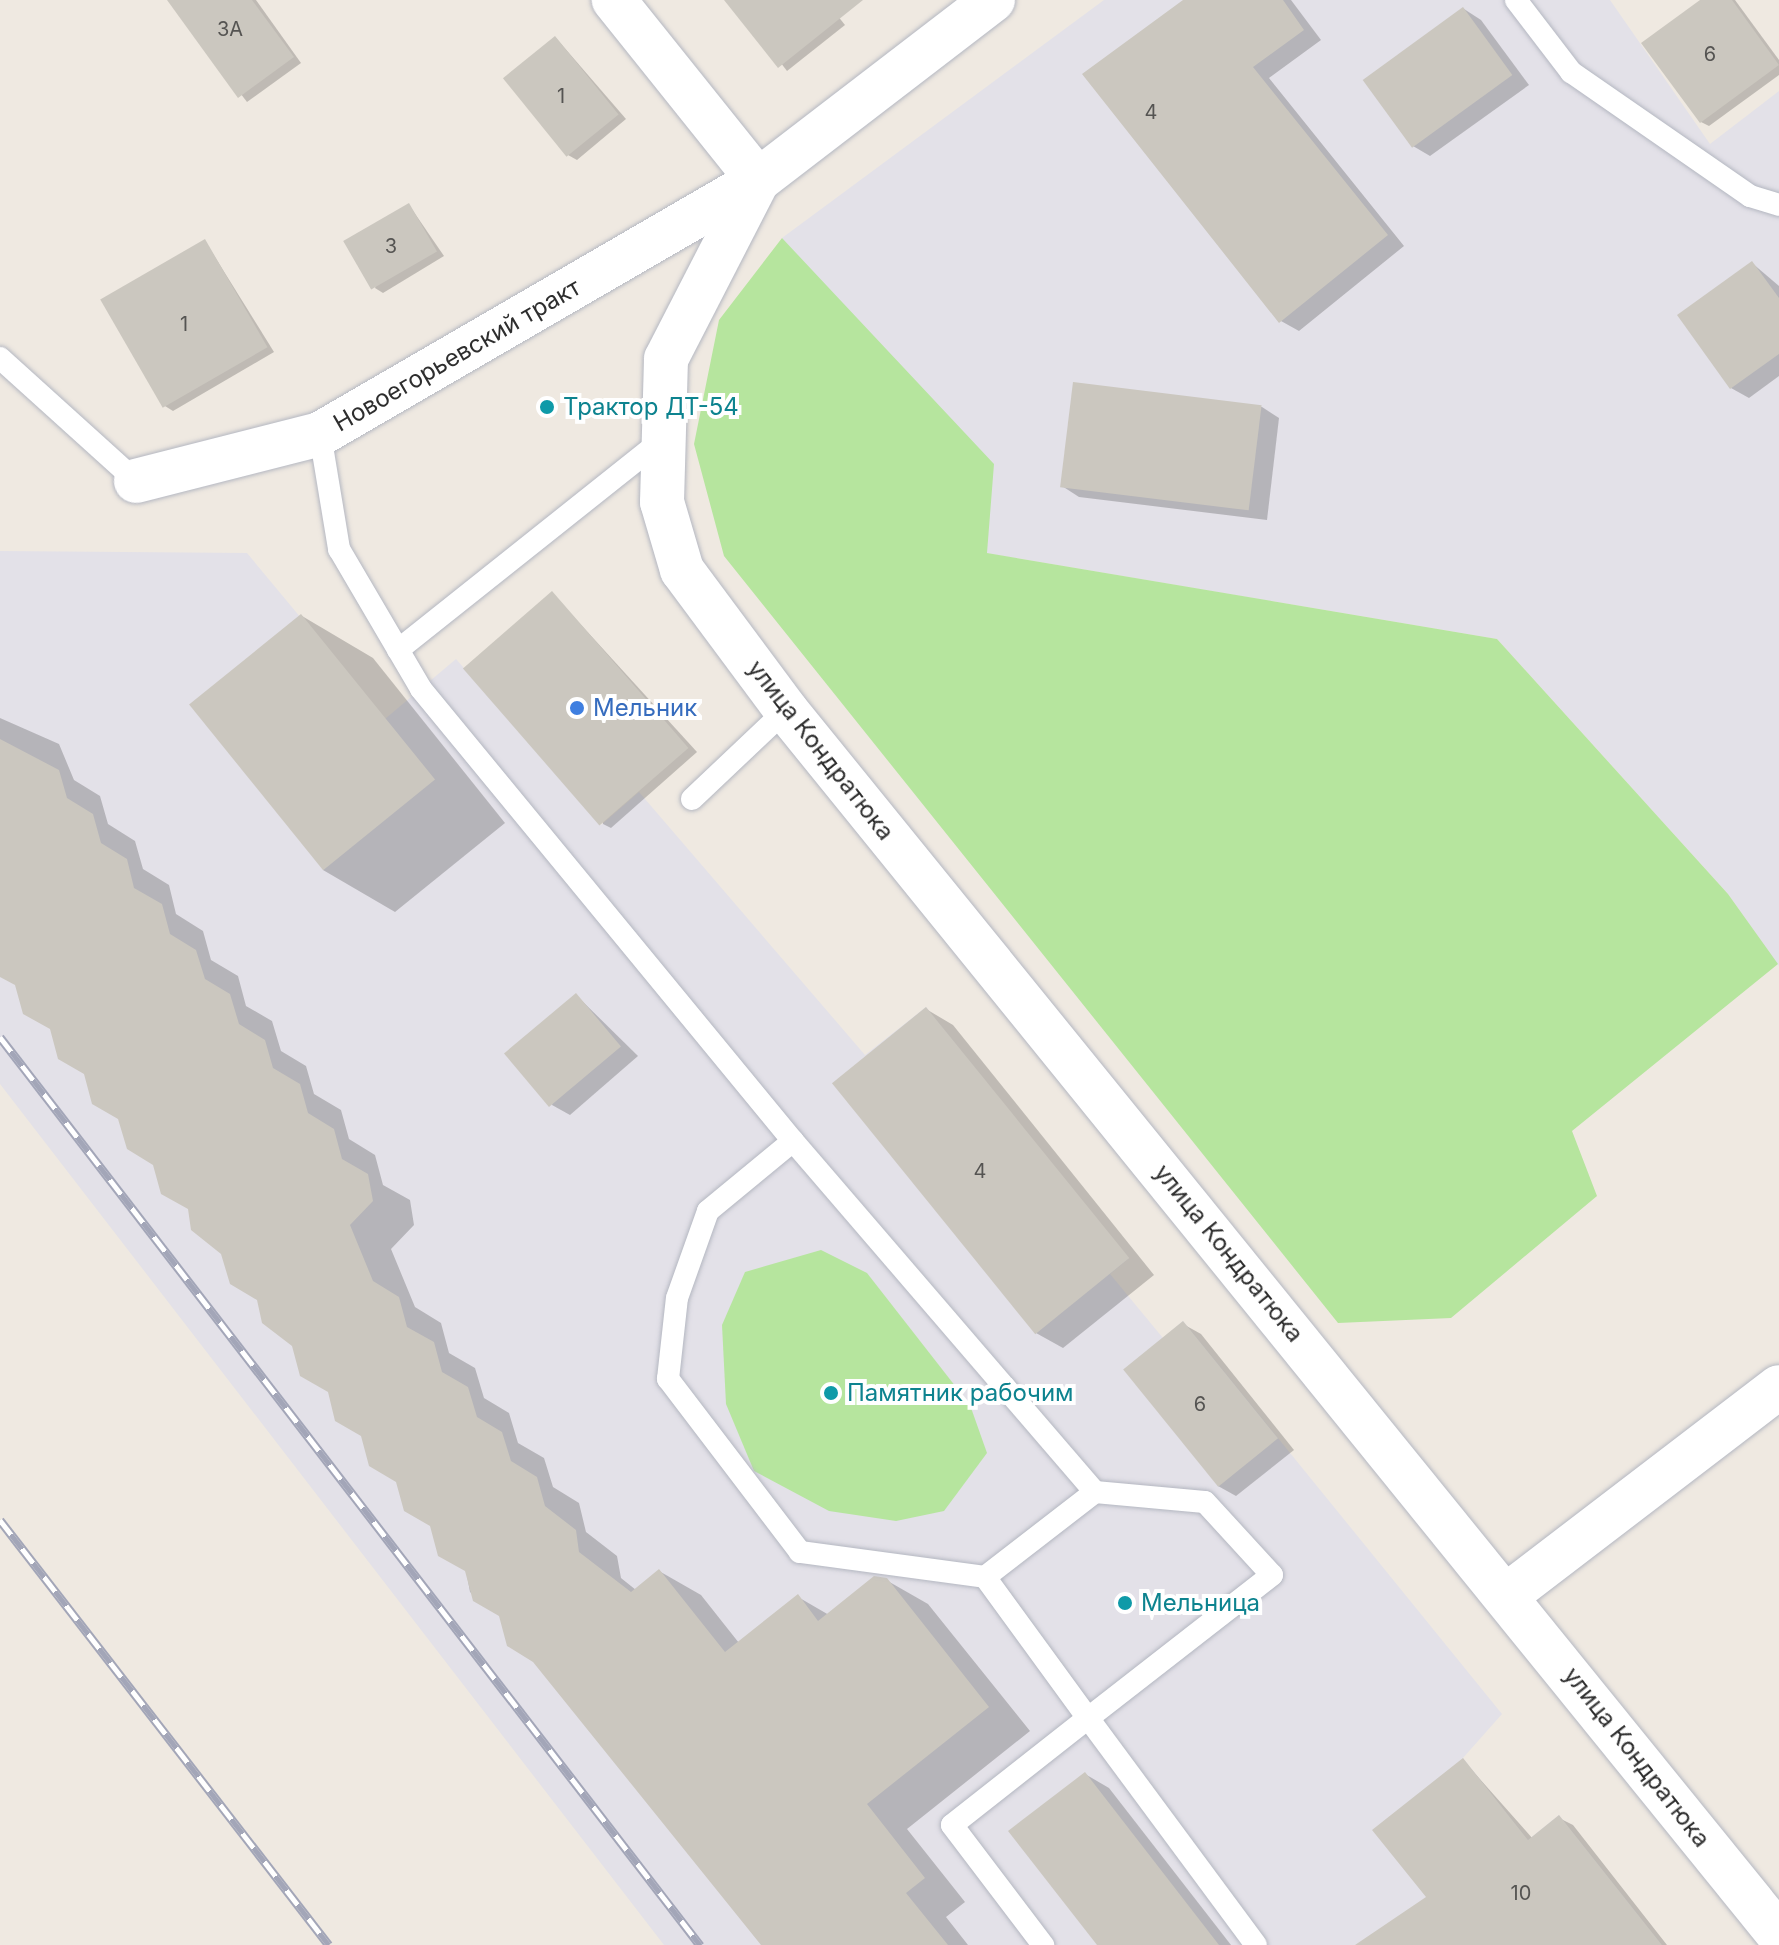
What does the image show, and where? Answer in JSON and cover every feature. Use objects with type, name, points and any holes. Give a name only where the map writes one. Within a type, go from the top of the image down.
[{"type":"street","points":[[614,0],[758,180]]},
{"type":"street","name":"Новоегорьевский тракт","points":[[136,481],[320,434],[758,180],[993,0]]},
{"type":"street","name":"Новоегорьевский тракт","points":[[682,570],[662,502],[666,359],[758,180]]},
{"type":"street","name":"улица Кондратюка","points":[[682,570],[786,710],[1507,1595],[1779,1935]]},
{"type":"street","points":[[1507,1595],[1779,1387]]},
{"type":"lane","points":[[1516,0],[1571,72],[1750,196],[1779,205]]},
{"type":"lane","points":[[0,358],[136,481]]},
{"type":"lane","points":[[320,434],[339,549],[421,689],[793,1141],[1095,1492]]},
{"type":"lane","points":[[398,650],[663,439]]},
{"type":"lane","points":[[692,799],[786,710]]},
{"type":"lane","points":[[793,1141],[708,1211],[677,1298],[668,1379],[800,1552],[985,1577],[1095,1492],[1205,1502],[1272,1575],[952,1825],[1043,1945]]},
{"type":"lane","points":[[985,1577],[1256,1945]]},
{"type":"shaded area","points":[[1104,0],[1610,0],[1710,144],[1779,91],[1779,966],[1728,894],[1497,639],[986,553],[782,238]]},
{"type":"shaded area","points":[[0,551],[247,553],[385,719],[456,659],[601,825],[639,792],[865,1055],[926,1007],[1128,1259],[1110,1274],[1163,1338],[1183,1321],[1502,1714],[1463,1758],[1528,1840],[1559,1815],[1662,1945],[664,1945],[0,1084]]},
{"type":"green space","points":[[782,238],[994,464],[987,553],[1497,639],[1728,894],[1778,964],[1572,1131],[1597,1196],[1451,1318],[1338,1323],[724,556],[694,444],[719,320]]},
{"type":"green space","points":[[821,1250],[867,1273],[970,1405],[987,1453],[944,1511],[896,1521],[829,1511],[754,1471],[726,1404],[722,1325],[745,1272]]},
{"type":"building","points":[[167,0],[252,0],[294,57],[238,98]]},
{"type":"building","points":[[724,0],[863,0],[778,68]]},
{"type":"building","points":[[1183,0],[1283,0],[1304,30],[1253,67],[1388,235],[1279,323],[1082,74]]},
{"type":"building","points":[[1700,0],[1732,0],[1779,65],[1700,123],[1641,43]]},
{"type":"building","points":[[1463,7],[1512,75],[1412,148],[1363,80]]},
{"type":"building","points":[[555,36],[619,114],[566,157],[503,78]]},
{"type":"building","points":[[409,203],[437,251],[371,289],[343,241]]},
{"type":"building","points":[[205,239],[268,347],[163,408],[100,300]]},
{"type":"building","points":[[1752,261],[1779,298],[1779,354],[1730,389],[1677,315]]},
{"type":"building","points":[[1073,382],[1262,405],[1249,510],[1060,487]]},
{"type":"building","name":"Мельник","points":[[552,591],[688,748],[599,825],[463,668]]},
{"type":"building","points":[[301,614],[435,780],[323,870],[189,705]]},
{"type":"building","points":[[0,739],[59,770],[67,798],[93,814],[101,843],[127,859],[134,888],[162,904],[170,934],[196,950],[205,979],[230,994],[239,1024],[265,1040],[273,1068],[300,1084],[308,1113],[334,1129],[342,1159],[368,1174],[373,1201],[350,1225],[373,1281],[399,1297],[407,1327],[434,1342],[442,1372],[468,1387],[477,1417],[502,1432],[511,1461],[537,1477],[545,1506],[576,1530],[579,1552],[631,1592],[659,1569],[725,1652],[798,1594],[818,1621],[874,1576],[887,1578],[989,1707],[867,1804],[925,1878],[906,1893],[948,1945],[761,1945],[533,1662],[507,1646],[499,1616],[473,1601],[465,1571],[438,1556],[430,1526],[404,1511],[396,1482],[369,1466],[361,1436],[335,1421],[328,1392],[300,1376],[292,1346],[262,1323],[257,1300],[230,1284],[221,1254],[191,1230],[188,1209],[161,1194],[153,1165],[127,1149],[118,1119],[92,1104],[84,1074],[58,1059],[50,1029],[23,1014],[15,985],[0,977]]},
{"type":"building","points":[[576,993],[621,1047],[549,1107],[504,1053]]},
{"type":"building","points":[[926,1007],[1129,1258],[1035,1334],[832,1083]]},
{"type":"building","points":[[1183,1321],[1278,1438],[1218,1487],[1123,1369]]},
{"type":"building","points":[[1463,1758],[1528,1840],[1559,1815],[1662,1945],[1355,1945],[1426,1897],[1372,1830]]},
{"type":"building","points":[[1085,1772],[1219,1945],[1097,1945],[1008,1831]]},
{"type":"railway","points":[[0,1037],[700,1945]]},
{"type":"railway","points":[[0,1520],[329,1945]]},
{"type":"place","name":"Трактор ДТ-54","points":[[547,407]]},
{"type":"place","name":"Мельник","points":[[577,708]]},
{"type":"place","name":"Памятник рабочим","points":[[831,1393]]},
{"type":"place","name":"Мельница","points":[[1125,1603]]}]
